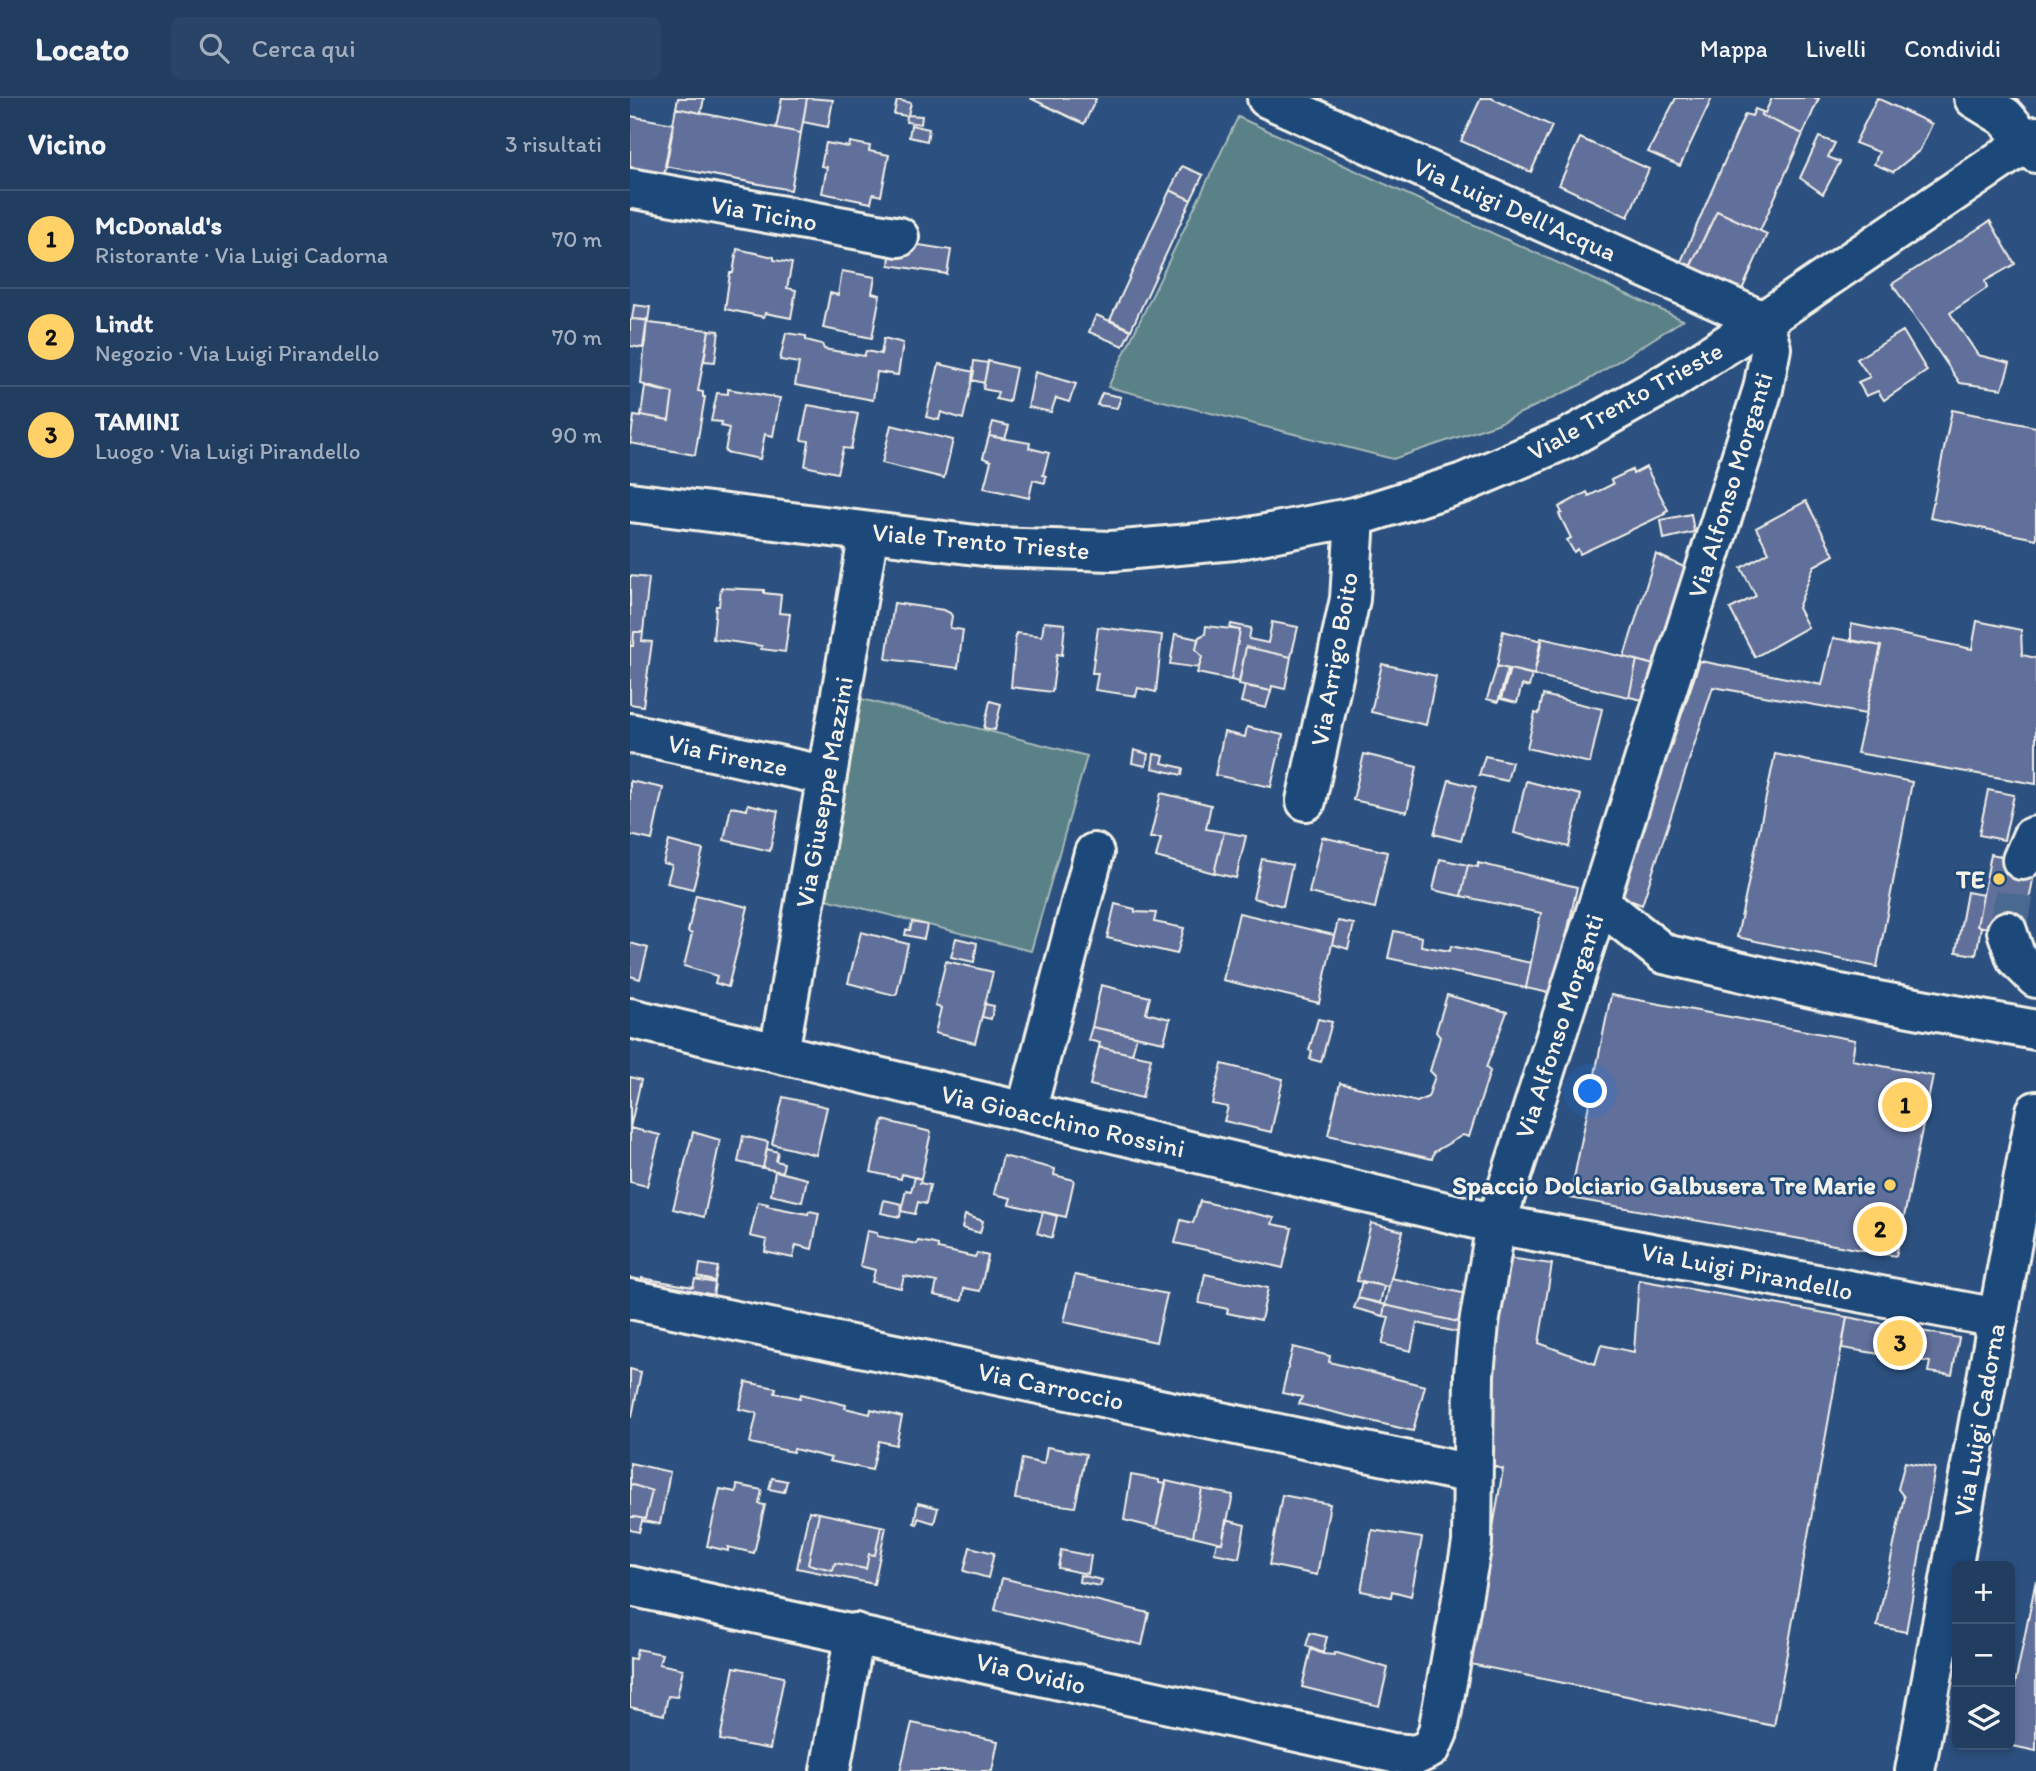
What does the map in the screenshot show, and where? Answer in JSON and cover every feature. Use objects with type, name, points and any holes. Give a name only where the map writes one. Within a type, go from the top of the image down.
[{"type":"street","name":"Via Luigi Dell'Acqua","points":[[1267,98],[1763,321]]},
{"type":"street","points":[[1974,98],[2005,117],[2033,144]]},
{"type":"street","name":"Viale Trento Trieste","points":[[630,502],[992,547],[1112,551],[1234,540],[1355,517],[1463,484],[1568,438],[1670,381],[2033,144]]},
{"type":"street","name":"Via Ticino","points":[[630,188],[899,237]]},
{"type":"street","name":"Via Alfonso Morganti","points":[[1431,1748],[1438,1732],[1470,1553],[1474,1374],[1479,1324],[1496,1224],[1763,389],[1771,348],[1763,321]]},
{"type":"street","name":"Via Arrigo Boito","points":[[1306,800],[1350,599],[1355,517]]},
{"type":"street","name":"Via Giuseppe Mazzini","points":[[779,1053],[869,532]]},
{"type":"street","name":"Via Firenze","points":[[630,733],[827,776]]},
{"type":"street","points":[[1026,1112],[1094,853]]},
{"type":"street","points":[[1599,902],[1664,954],[1834,993],[2036,1030]]},
{"type":"street","points":[[2007,932],[2016,958],[2036,978]]},
{"type":"street","name":"Via Gioacchino Rossini","points":[[630,1017],[1496,1224]]},
{"type":"street","name":"Via Luigi Cadorna","points":[[1915,1771],[2036,1111]]},
{"type":"street","name":"Via Luigi Cadorna","points":[[1970,1561],[2036,1223]]},
{"type":"street","name":"Via Luigi Pirandello","points":[[1496,1224],[1998,1318]]},
{"type":"street","name":"Via Carroccio","points":[[630,1299],[1472,1474]]},
{"type":"street","name":"Via Ovidio","points":[[630,1586],[855,1633],[1393,1753],[1416,1755],[1431,1748]]},
{"type":"street","points":[[830,1771],[855,1633]]},
{"type":"street","points":[[1928,1771],[1952,1650]]},
{"type":"green space","points":[[1238,117],[1683,320],[1582,384],[1497,424],[1393,459],[1108,387]]},
{"type":"green space","points":[[854,697],[1087,756],[1031,951],[818,897]]},
{"type":"building","points":[[678,98],[704,98],[701,113],[676,108]]},
{"type":"building","points":[[782,98],[807,98],[801,133],[776,128]]},
{"type":"building","points":[[807,98],[833,100],[828,127],[803,122]]},
{"type":"building","points":[[1030,98],[1093,98],[1096,99],[1084,124]]},
{"type":"building","points":[[1481,98],[1491,98],[1552,126],[1531,172],[1461,141]]},
{"type":"building","points":[[1676,98],[1712,98],[1680,166],[1648,152]]},
{"type":"building","points":[[1772,98],[1819,98],[1803,134],[1761,115],[1765,113]]},
{"type":"building","points":[[1877,98],[1932,124],[1920,150],[1893,172],[1874,164],[1879,152],[1855,143]]},
{"type":"building","points":[[897,100],[911,103],[908,115],[922,116],[921,124],[906,122],[907,116],[894,114]]},
{"type":"building","points":[[676,108],[801,133],[791,190],[665,166]]},
{"type":"building","points":[[1755,109],[1763,112],[1761,115],[1803,134],[1760,231],[1717,211],[1690,268],[1680,264],[1745,114],[1752,116]]},
{"type":"building","points":[[630,116],[674,124],[664,177],[630,170]]},
{"type":"building","points":[[911,125],[929,129],[927,141],[909,137]]},
{"type":"building","points":[[1819,137],[1835,143],[1828,157],[1840,162],[1823,194],[1800,178]]},
{"type":"building","points":[[1580,138],[1649,169],[1628,217],[1559,185]]},
{"type":"building","points":[[850,142],[870,146],[869,151],[889,155],[881,196],[873,194],[871,203],[822,193],[827,167],[821,166],[826,143],[849,147]]},
{"type":"building","points":[[1182,166],[1203,175],[1191,200],[1170,190]]},
{"type":"building","points":[[1170,190],[1191,200],[1131,330],[1110,320]]},
{"type":"building","points":[[1717,211],[1767,234],[1741,292],[1689,269]]},
{"type":"building","points":[[1990,221],[2015,264],[1985,281],[1987,288],[1950,313],[1978,355],[2010,363],[2002,389],[1960,383],[1892,284]]},
{"type":"building","points":[[900,242],[951,250],[947,274],[889,265],[890,256],[898,258]]},
{"type":"building","points":[[737,249],[792,263],[787,288],[796,290],[791,318],[765,313],[764,317],[725,309],[730,273],[733,273]]},
{"type":"building","points":[[842,271],[875,277],[872,293],[880,295],[872,338],[823,328],[830,293],[838,295]]},
{"type":"building","points":[[634,305],[650,307],[648,321],[632,319]]},
{"type":"building","points":[[1096,315],[1131,330],[1123,346],[1089,332]]},
{"type":"building","points":[[632,319],[647,320],[643,348],[630,346]]},
{"type":"building","points":[[647,320],[649,323],[709,330],[698,391],[703,392],[705,397],[695,455],[630,443],[634,416],[669,420],[673,393],[641,384]]},
{"type":"building","points":[[709,330],[719,331],[715,362],[704,361]]},
{"type":"building","points":[[1903,331],[1927,371],[1884,400],[1878,391],[1866,396],[1858,382],[1870,377],[1857,359]]},
{"type":"building","points":[[786,333],[806,336],[806,340],[822,344],[824,349],[864,356],[866,351],[881,354],[884,338],[903,343],[898,375],[877,372],[873,400],[795,385],[799,363],[780,360]]},
{"type":"building","points":[[974,361],[988,363],[984,383],[972,380]]},
{"type":"building","points":[[988,361],[1016,368],[1009,402],[996,399],[998,392],[983,389]]},
{"type":"building","points":[[939,364],[974,372],[963,419],[941,412],[939,420],[926,417]]},
{"type":"building","points":[[1035,372],[1076,384],[1069,402],[1056,398],[1051,412],[1028,407]]},
{"type":"building","points":[[645,387],[673,393],[669,420],[641,415]]},
{"type":"building","points":[[728,389],[780,398],[773,436],[765,434],[760,459],[725,452],[729,428],[721,426],[722,422],[711,421],[717,393],[728,394]]},
{"type":"building","points":[[1102,393],[1121,397],[1117,408],[1097,405]]},
{"type":"building","points":[[808,405],[858,414],[851,449],[843,448],[837,473],[805,466],[809,441],[801,440]]},
{"type":"building","points":[[1952,410],[2036,427],[2036,539],[1930,518]]},
{"type":"building","points":[[993,422],[1009,426],[1005,439],[989,436]]},
{"type":"building","points":[[891,425],[953,440],[944,478],[882,463]]},
{"type":"building","points":[[989,436],[1030,443],[1029,448],[1049,453],[1043,475],[1046,476],[1045,483],[1033,480],[1029,498],[984,488],[991,461],[983,458]]},
{"type":"building","points":[[1646,467],[1668,510],[1665,514],[1580,554],[1578,549],[1574,552],[1567,540],[1571,538],[1559,514],[1562,513],[1559,507],[1587,492],[1589,496],[1613,484],[1611,480],[1632,470],[1633,474]]},
{"type":"building","points":[[1806,501],[1834,555],[1814,566],[1798,608],[1808,627],[1755,657],[1730,609],[1756,596],[1741,568],[1769,552],[1756,528]]},
{"type":"building","points":[[1691,514],[1694,532],[1664,539],[1661,520]]},
{"type":"building","points":[[1656,554],[1686,568],[1654,665],[1624,657]]},
{"type":"building","points":[[630,576],[649,578],[643,632],[634,632],[633,646],[630,646]]},
{"type":"building","points":[[721,588],[764,590],[764,593],[781,595],[779,613],[790,614],[785,652],[713,639],[716,606],[719,606]]},
{"type":"building","points":[[894,603],[950,613],[950,628],[963,630],[958,668],[886,659]]},
{"type":"building","points":[[1977,621],[2021,630],[2022,655],[2036,658],[2036,784],[1857,753],[1881,646],[1851,640],[1851,624],[1972,649]]},
{"type":"building","points":[[1044,622],[1065,624],[1062,655],[1057,654],[1052,692],[1011,687],[1016,633],[1042,636]]},
{"type":"building","points":[[1272,622],[1298,627],[1291,657],[1246,647],[1239,682],[1231,680],[1240,630],[1230,628],[1231,624],[1251,628],[1249,639],[1268,643]]},
{"type":"building","points":[[1206,626],[1240,630],[1231,680],[1197,673],[1202,657],[1196,649],[1199,637],[1205,634]]},
{"type":"building","points":[[1098,627],[1162,635],[1156,692],[1138,688],[1136,696],[1095,690],[1098,673],[1092,673]]},
{"type":"building","points":[[1503,631],[1542,641],[1534,675],[1497,666]]},
{"type":"building","points":[[634,632],[643,632],[642,641],[652,642],[643,706],[630,704],[630,646],[633,646]]},
{"type":"building","points":[[1175,634],[1198,639],[1196,649],[1202,657],[1199,668],[1170,664]]},
{"type":"building","points":[[1541,638],[1637,660],[1629,697],[1534,675]]},
{"type":"building","points":[[1833,638],[1881,646],[1866,714],[1713,687],[1642,905],[1620,896],[1700,661],[1822,685]]},
{"type":"building","points":[[1246,647],[1291,657],[1285,689],[1272,686],[1271,691],[1239,684]]},
{"type":"building","points":[[1637,660],[1654,665],[1643,700],[1629,697]]},
{"type":"building","points":[[1382,664],[1436,676],[1426,725],[1371,712]]},
{"type":"building","points":[[1497,666],[1508,669],[1498,702],[1487,699]]},
{"type":"building","points":[[1510,669],[1532,674],[1529,687],[1522,685],[1517,703],[1501,699]]},
{"type":"building","points":[[1245,686],[1271,691],[1266,708],[1241,702]]},
{"type":"building","points":[[1543,695],[1602,709],[1590,763],[1527,748],[1535,713],[1539,714]]},
{"type":"building","points":[[990,701],[1001,704],[995,730],[984,728]]},
{"type":"building","points":[[1247,727],[1283,735],[1271,787],[1215,775],[1224,732],[1245,737]]},
{"type":"building","points":[[1134,750],[1148,754],[1146,766],[1132,763]]},
{"type":"building","points":[[1154,754],[1164,756],[1162,763],[1183,768],[1182,775],[1152,768]]},
{"type":"building","points":[[1364,754],[1417,767],[1407,812],[1353,800]]},
{"type":"building","points":[[1775,754],[1912,782],[1877,967],[1737,937]]},
{"type":"building","points":[[1485,756],[1512,762],[1507,781],[1479,775]]},
{"type":"building","points":[[1449,780],[1476,787],[1461,841],[1434,834]]},
{"type":"building","points":[[630,781],[663,788],[652,840],[630,835]]},
{"type":"building","points":[[1526,781],[1581,795],[1569,847],[1514,833]]},
{"type":"building","points":[[1988,790],[2014,795],[2004,840],[1979,835]]},
{"type":"building","points":[[1161,793],[1211,805],[1206,829],[1224,832],[1214,873],[1156,857],[1161,838],[1150,838]]},
{"type":"building","points":[[748,804],[778,811],[770,851],[724,840],[731,807],[747,810]]},
{"type":"building","points":[[1224,832],[1246,836],[1236,878],[1214,873]]},
{"type":"building","points":[[1322,837],[1387,852],[1375,908],[1309,893]]},
{"type":"building","points":[[669,841],[703,850],[693,889],[667,883],[672,865],[663,863]]},
{"type":"building","points":[[1991,854],[2036,863],[2023,934],[1977,926]]},
{"type":"building","points":[[1262,859],[1292,865],[1283,906],[1253,898]]},
{"type":"building","points":[[1440,859],[1468,865],[1461,896],[1433,890]]},
{"type":"building","points":[[1478,863],[1577,887],[1554,994],[1526,988],[1541,913],[1461,896],[1468,865],[1478,867]]},
{"type":"building","points":[[1967,892],[1983,895],[1977,926],[1981,927],[1976,955],[1956,952]]},
{"type":"building","points":[[696,895],[748,907],[728,987],[715,983],[717,976],[684,966],[692,934],[688,932]]},
{"type":"building","points":[[1115,904],[1135,909],[1135,912],[1156,913],[1154,922],[1184,928],[1177,954],[1107,938]]},
{"type":"building","points":[[1239,913],[1334,935],[1319,1003],[1223,980]]},
{"type":"building","points":[[1338,921],[1354,924],[1348,949],[1332,944]]},
{"type":"building","points":[[912,922],[927,925],[924,939],[905,935]]},
{"type":"building","points":[[1394,931],[1422,937],[1421,946],[1450,951],[1451,946],[1531,963],[1526,988],[1388,958]]},
{"type":"building","points":[[861,932],[908,944],[897,993],[894,995],[848,983]]},
{"type":"building","points":[[956,938],[977,943],[974,962],[951,957]]},
{"type":"building","points":[[630,943],[648,948],[640,979],[630,976]]},
{"type":"building","points":[[946,961],[993,972],[975,1043],[935,1033],[941,1008],[935,1006]]},
{"type":"building","points":[[1101,985],[1150,997],[1146,1013],[1170,1019],[1164,1042],[1092,1027]]},
{"type":"building","points":[[1447,995],[1507,1012],[1486,1068],[1490,1071],[1469,1137],[1463,1135],[1434,1152],[1432,1159],[1328,1135],[1340,1083],[1417,1102],[1428,1097],[1435,1076],[1430,1071],[1440,1037],[1436,1032]]},
{"type":"building","points":[[1611,995],[1855,1040],[1852,1060],[1933,1076],[1896,1256],[1570,1198]]},
{"type":"building","points":[[985,1004],[994,1006],[991,1019],[982,1017]]},
{"type":"building","points":[[1318,1019],[1332,1022],[1321,1062],[1310,1059],[1312,1051],[1309,1050]]},
{"type":"building","points":[[1092,1027],[1137,1036],[1132,1054],[1099,1047],[1100,1043],[1088,1040]]},
{"type":"building","points":[[1099,1047],[1151,1058],[1142,1098],[1090,1085]]},
{"type":"building","points":[[1222,1064],[1283,1079],[1271,1132],[1224,1121],[1228,1107],[1212,1104]]},
{"type":"building","points":[[630,1077],[641,1080],[630,1128]]},
{"type":"building","points":[[783,1097],[827,1107],[816,1155],[772,1144]]},
{"type":"building","points":[[883,1120],[931,1132],[921,1179],[902,1174],[901,1179],[871,1172]]},
{"type":"building","points":[[630,1128],[660,1135],[647,1186],[630,1182]]},
{"type":"building","points":[[693,1132],[720,1140],[704,1217],[673,1209]]},
{"type":"building","points":[[743,1136],[768,1142],[763,1168],[738,1162]]},
{"type":"building","points":[[767,1149],[778,1152],[776,1161],[784,1163],[782,1172],[763,1168]]},
{"type":"building","points":[[1003,1156],[1055,1169],[1054,1175],[1074,1180],[1066,1217],[1009,1204],[1011,1198],[994,1194]]},
{"type":"building","points":[[775,1171],[807,1179],[802,1202],[771,1195]]},
{"type":"building","points":[[915,1177],[921,1179],[920,1183],[930,1185],[926,1204],[918,1202],[915,1214],[901,1211],[906,1190],[911,1191]]},
{"type":"building","points":[[884,1200],[902,1204],[900,1217],[881,1213]]},
{"type":"building","points":[[1200,1201],[1274,1218],[1272,1224],[1292,1228],[1283,1268],[1175,1243],[1181,1220],[1193,1223]]},
{"type":"building","points":[[758,1202],[808,1214],[809,1211],[819,1213],[812,1249],[796,1245],[793,1258],[765,1252],[767,1240],[750,1236]]},
{"type":"building","points":[[1043,1212],[1057,1216],[1052,1238],[1037,1233]]},
{"type":"building","points":[[965,1215],[983,1221],[980,1233],[962,1228]]},
{"type":"building","points":[[1371,1223],[1403,1231],[1389,1287],[1357,1281]]},
{"type":"building","points":[[867,1231],[877,1233],[877,1236],[917,1244],[918,1241],[930,1243],[938,1245],[938,1249],[975,1257],[977,1253],[988,1256],[980,1291],[964,1288],[962,1301],[934,1295],[937,1282],[904,1276],[901,1288],[872,1282],[875,1270],[860,1266]]},
{"type":"building","points":[[1507,1258],[1552,1264],[1539,1343],[1595,1364],[1601,1345],[1634,1352],[1639,1280],[1847,1317],[1774,1726],[1470,1664],[1503,1469],[1492,1466],[1492,1342]]},
{"type":"building","points":[[700,1264],[718,1267],[715,1281],[698,1277]]},
{"type":"building","points":[[1205,1274],[1268,1288],[1261,1320],[1227,1313],[1228,1309],[1199,1303]]},
{"type":"building","points":[[1075,1275],[1167,1294],[1156,1342],[1064,1322]]},
{"type":"building","points":[[642,1278],[693,1287],[695,1279],[715,1283],[712,1303],[640,1287]]},
{"type":"building","points":[[1391,1278],[1472,1295],[1467,1324],[1385,1305]]},
{"type":"building","points":[[1362,1281],[1384,1286],[1380,1303],[1358,1298]]},
{"type":"building","points":[[1358,1298],[1385,1305],[1383,1316],[1354,1308]]},
{"type":"building","points":[[1385,1305],[1467,1324],[1465,1334],[1417,1323],[1411,1351],[1382,1344],[1389,1317],[1383,1316]]},
{"type":"building","points":[[1847,1317],[1959,1338],[1952,1375],[1928,1372],[1930,1362],[1842,1348]]},
{"type":"building","points":[[1293,1347],[1330,1356],[1329,1362],[1425,1386],[1413,1431],[1299,1404],[1302,1397],[1282,1393]]},
{"type":"building","points":[[630,1369],[641,1372],[632,1416],[630,1415]]},
{"type":"building","points":[[746,1382],[776,1388],[775,1393],[800,1398],[801,1394],[870,1414],[871,1409],[902,1417],[896,1445],[879,1441],[872,1470],[829,1461],[831,1458],[794,1449],[793,1452],[750,1443],[757,1413],[739,1409]]},
{"type":"building","points":[[1047,1447],[1086,1454],[1075,1507],[1015,1499],[1022,1459],[1044,1464]]},
{"type":"building","points":[[1905,1462],[1935,1468],[1906,1632],[1877,1626],[1904,1497],[1898,1489]]},
{"type":"building","points":[[630,1463],[670,1472],[660,1524],[642,1521],[639,1532],[630,1530],[630,1516],[645,1519],[652,1491],[630,1484]]},
{"type":"building","points":[[1131,1475],[1159,1480],[1159,1483],[1166,1484],[1156,1528],[1124,1520]]},
{"type":"building","points":[[772,1478],[787,1481],[784,1492],[769,1489]]},
{"type":"building","points":[[1166,1481],[1202,1489],[1193,1536],[1156,1528]]},
{"type":"building","points":[[630,1484],[652,1491],[645,1519],[630,1516]]},
{"type":"building","points":[[737,1485],[762,1490],[759,1504],[765,1505],[754,1553],[728,1547],[728,1551],[707,1546],[720,1489],[736,1492]]},
{"type":"building","points":[[1202,1489],[1233,1495],[1222,1543],[1193,1536]]},
{"type":"building","points":[[1282,1495],[1330,1504],[1317,1575],[1269,1565]]},
{"type":"building","points":[[918,1503],[938,1508],[934,1523],[918,1518],[917,1524],[914,1523]]},
{"type":"building","points":[[809,1511],[819,1513],[808,1564],[833,1570],[835,1563],[866,1569],[869,1554],[875,1555],[881,1526],[886,1527],[874,1584],[797,1568]]},
{"type":"building","points":[[819,1513],[881,1526],[875,1555],[869,1554],[866,1569],[835,1563],[833,1570],[808,1564]]},
{"type":"building","points":[[1226,1520],[1245,1525],[1239,1558],[1214,1553],[1217,1542],[1222,1543]]},
{"type":"building","points":[[1372,1530],[1422,1538],[1411,1596],[1392,1591],[1391,1597],[1361,1591]]},
{"type":"building","points":[[970,1547],[994,1553],[988,1578],[964,1571]]},
{"type":"building","points":[[1061,1550],[1091,1556],[1088,1574],[1058,1568]]},
{"type":"building","points":[[1080,1575],[1102,1580],[1100,1586],[1079,1582]]},
{"type":"building","points":[[1002,1578],[1149,1613],[1142,1645],[995,1610]]},
{"type":"building","points":[[2036,1580],[2036,1751],[2015,1746],[2015,1684]]},
{"type":"building","points":[[1310,1633],[1327,1637],[1323,1653],[1306,1646]]},
{"type":"building","points":[[637,1649],[662,1654],[659,1664],[683,1669],[677,1697],[668,1696],[664,1715],[630,1707],[630,1658],[635,1659]]},
{"type":"building","points":[[1311,1649],[1323,1654],[1334,1655],[1334,1652],[1388,1668],[1379,1706],[1302,1687]]},
{"type":"building","points":[[734,1667],[784,1677],[770,1749],[720,1740]]},
{"type":"building","points":[[912,1723],[998,1741],[992,1771],[900,1771]]},
{"type":"tunnel","points":[[2007,931],[2022,860]]},
{"type":"place","name":"TE","points":[[1999,879]]},
{"type":"place","name":"McDonald's","points":[[1905,1105]]},
{"type":"place","name":"Spaccio Dolciario Galbusera Tre Marie","points":[[1890,1185]]},
{"type":"place","name":"Lindt","points":[[1880,1229]]},
{"type":"place","name":"TAMINI","points":[[1900,1343]]}]
